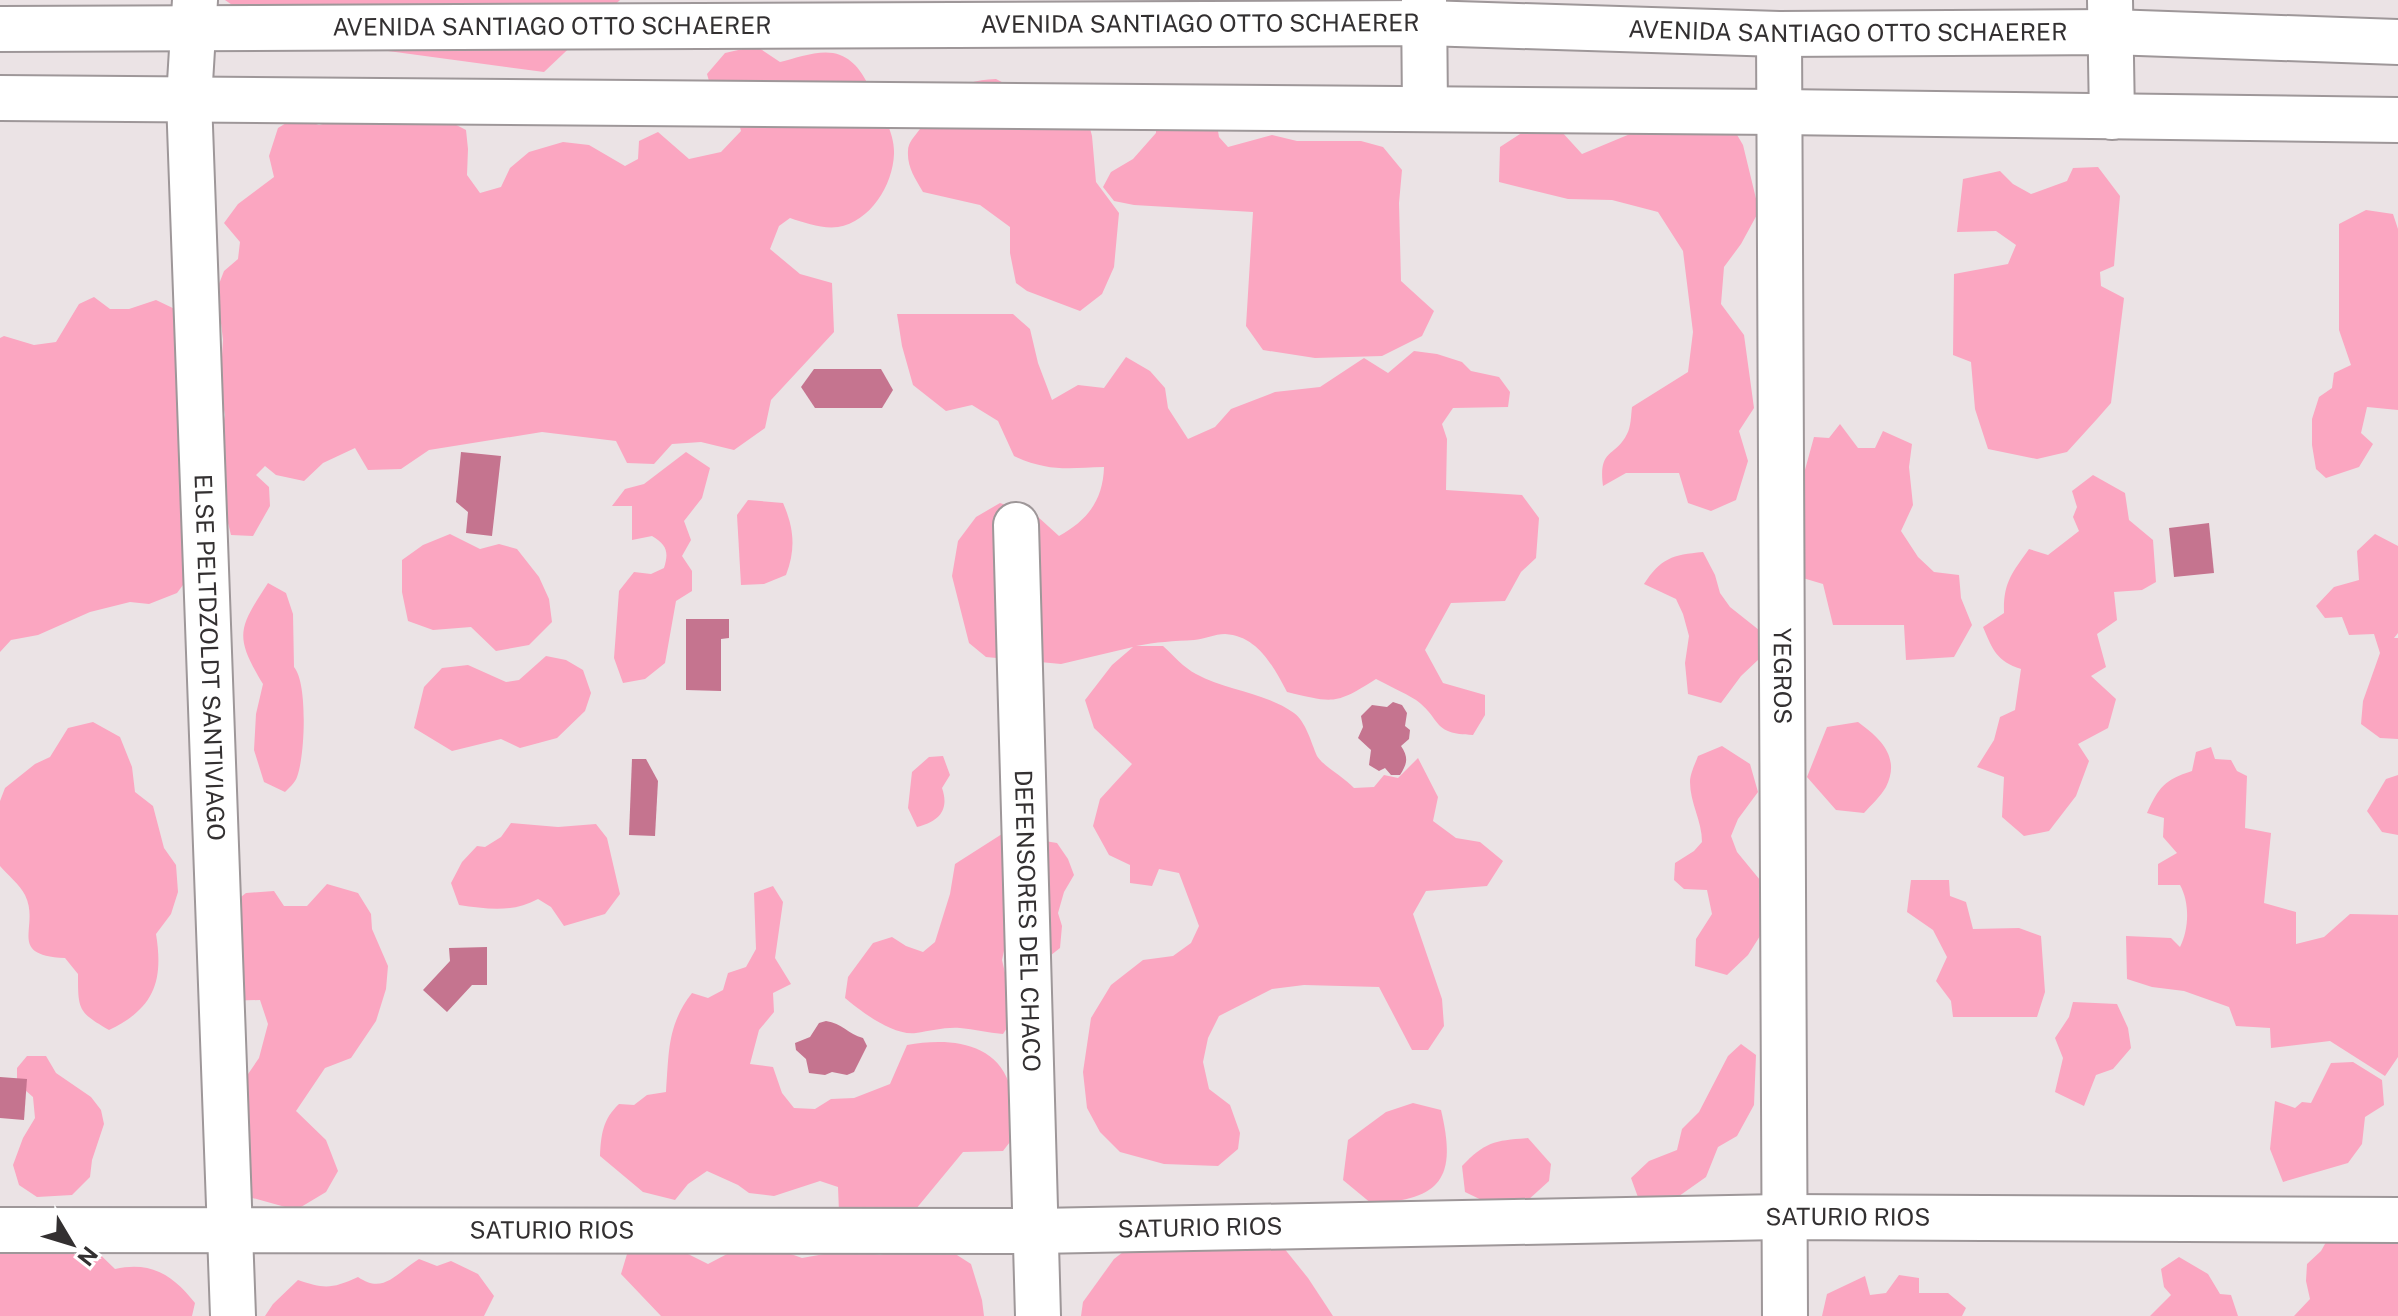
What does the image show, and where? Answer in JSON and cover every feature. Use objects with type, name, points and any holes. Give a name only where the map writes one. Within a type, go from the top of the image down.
[{"type":"street","name":"AVENIDA SANTIAGO OTTO SCHAERER","points":[[0,29],[194,15],[1424,12],[1779,34],[2111,16],[2398,42]]},
{"type":"street","points":[[1424,12],[1425,109]]},
{"type":"street","name":"ELSE PELTDZOLDT SANTIVIAGO","points":[[194,15],[189,99],[233,1316]]},
{"type":"street","points":[[2111,16],[2112,117]]},
{"type":"street","name":"YEGROS","points":[[1779,34],[1785,1316]]},
{"type":"street","points":[[0,98],[2398,120]]},
{"type":"street","name":"DEFENSORES DEL CHACO","points":[[1016,525],[1038,1316]]},
{"type":"street","name":"SATURIO RIOS","points":[[0,1230],[1037,1231],[1786,1217],[2398,1220]]},
{"type":"shaded area","points":[[225,0],[620,0],[544,72],[277,36]]},
{"type":"shaded area","points":[[756,46],[780,62],[826,53],[851,61],[863,75],[883,114],[890,130],[894,154],[884,189],[870,210],[860,218],[850,224],[832,227],[790,218],[779,226],[770,249],[800,274],[832,283],[834,332],[771,400],[765,428],[734,450],[701,442],[672,444],[654,464],[627,463],[616,441],[542,432],[429,450],[401,469],[368,470],[355,448],[323,463],[304,481],[276,475],[265,466],[256,475],[269,487],[270,506],[253,536],[231,535],[224,507],[221,437],[225,415],[220,388],[223,340],[217,289],[224,271],[238,259],[240,242],[224,223],[238,204],[274,177],[269,156],[278,128],[296,117],[319,125],[338,120],[439,116],[466,130],[467,175],[480,193],[501,187],[510,168],[529,152],[563,142],[589,145],[625,166],[638,159],[639,141],[658,132],[689,159],[721,152],[741,131],[736,112],[713,95],[707,74],[725,53]]},
{"type":"shaded area","points":[[996,79],[1019,91],[1052,83],[1081,94],[1092,136],[1096,182],[1119,213],[1114,267],[1102,294],[1080,311],[1027,291],[1016,283],[1010,253],[1010,227],[980,205],[923,192],[910,167],[910,142],[935,107],[959,87]]},
{"type":"shaded area","points":[[1712,92],[1743,145],[1759,211],[1724,267],[1721,304],[1744,335],[1754,408],[1739,431],[1748,461],[1736,500],[1711,511],[1688,503],[1679,473],[1626,473],[1603,486],[1605,459],[1627,434],[1632,407],[1688,372],[1693,332],[1683,251],[1658,212],[1612,200],[1568,199],[1499,182],[1500,147],[1551,120],[1582,154],[1630,134],[1674,98]]},
{"type":"shaded area","points":[[1156,112],[1215,113],[1219,137],[1228,147],[1272,135],[1297,141],[1361,141],[1383,147],[1402,170],[1399,203],[1401,281],[1434,311],[1422,336],[1382,356],[1315,358],[1263,350],[1246,326],[1253,212],[1134,205],[1114,201],[1103,187],[1111,172],[1133,159],[1156,133]]},
{"type":"shaded area","points":[[2098,167],[2120,196],[2114,266],[2100,272],[2101,286],[2124,298],[2111,403],[2067,452],[2037,459],[1988,449],[1975,409],[1971,362],[1953,355],[1954,274],[2008,264],[2016,245],[1996,231],[1957,232],[1963,179],[2000,171],[2013,184],[2031,194],[2067,181],[2073,168]]},
{"type":"shaded area","points":[[2366,210],[2393,214],[2398,229],[2398,410],[2367,407],[2361,433],[2373,444],[2359,467],[2326,478],[2316,469],[2312,419],[2319,397],[2332,388],[2334,373],[2351,365],[2339,330],[2339,224]]},
{"type":"shaded area","points":[[94,297],[110,309],[129,309],[156,300],[179,311],[192,573],[177,593],[149,604],[130,602],[90,612],[38,635],[11,640],[0,652],[0,338],[4,336],[34,345],[56,342],[79,304]]},
{"type":"shaded area","points":[[897,314],[1013,314],[1030,329],[1038,363],[1052,400],[1078,385],[1104,388],[1126,357],[1150,371],[1165,388],[1168,408],[1188,439],[1215,427],[1231,409],[1275,392],[1320,387],[1364,358],[1388,373],[1414,351],[1437,354],[1462,362],[1471,371],[1499,377],[1510,392],[1508,407],[1453,408],[1442,424],[1447,439],[1446,490],[1522,495],[1539,518],[1536,558],[1521,572],[1505,601],[1451,603],[1425,650],[1443,683],[1485,695],[1485,715],[1473,735],[1443,728],[1416,700],[1376,679],[1351,694],[1334,699],[1287,692],[1263,654],[1247,640],[1237,636],[1221,634],[1136,646],[1163,646],[1196,674],[1270,700],[1294,713],[1305,727],[1320,760],[1354,788],[1374,787],[1384,775],[1398,778],[1418,758],[1438,797],[1433,821],[1456,838],[1480,842],[1503,861],[1487,886],[1426,891],[1413,914],[1442,999],[1444,1026],[1428,1050],[1412,1050],[1379,987],[1304,985],[1272,989],[1219,1016],[1208,1038],[1203,1062],[1209,1089],[1230,1105],[1240,1133],[1238,1149],[1218,1166],[1164,1164],[1120,1152],[1100,1132],[1087,1108],[1083,1072],[1091,1018],[1111,985],[1143,960],[1173,956],[1191,943],[1199,926],[1179,873],[1159,869],[1152,886],[1130,883],[1130,865],[1109,855],[1093,826],[1100,799],[1132,764],[1094,728],[1085,700],[1112,665],[1133,647],[1061,664],[986,657],[969,643],[952,576],[958,541],[976,517],[1000,503],[1037,516],[1059,536],[1092,508],[1101,489],[1104,467],[1059,468],[1026,461],[1014,456],[998,421],[972,405],[946,411],[913,385]]},
{"type":"shaded area","points":[[814,369],[881,369],[893,390],[882,408],[815,408],[801,387]]},
{"type":"shaded area","points":[[1840,424],[1858,448],[1875,448],[1883,431],[1912,444],[1909,467],[1913,505],[1901,531],[1918,557],[1934,572],[1959,575],[1961,598],[1972,625],[1954,657],[1906,660],[1904,625],[1833,625],[1823,584],[1796,576],[1797,499],[1814,437],[1829,438]]},
{"type":"shaded area","points":[[461,452],[501,456],[492,536],[466,533],[468,512],[456,502]]},
{"type":"shaded area","points":[[686,452],[710,468],[702,498],[684,521],[691,540],[682,556],[692,571],[692,591],[676,601],[665,663],[645,679],[623,683],[614,658],[619,591],[634,572],[651,574],[664,568],[666,553],[664,546],[652,536],[632,540],[632,506],[612,506],[625,489],[644,484]]},
{"type":"shaded area","points":[[2093,475],[2125,493],[2129,520],[2153,540],[2156,582],[2142,590],[2114,592],[2117,620],[2097,634],[2106,667],[2091,676],[2116,699],[2108,728],[2078,744],[2089,761],[2076,796],[2049,831],[2024,836],[2002,817],[2004,777],[1977,767],[1994,740],[2000,717],[2015,710],[2021,669],[1997,654],[1983,627],[2004,613],[2010,579],[2029,549],[2048,555],[2079,531],[2073,517],[2077,507],[2072,491]]},
{"type":"shaded area","points":[[748,500],[783,503],[790,521],[792,547],[786,575],[764,584],[741,585],[737,515]]},
{"type":"shaded area","points":[[2209,523],[2214,573],[2174,577],[2169,528]]},
{"type":"shaded area","points":[[450,534],[480,549],[499,544],[517,549],[539,577],[549,599],[552,622],[529,645],[496,651],[471,627],[433,630],[408,621],[402,592],[402,560],[423,545]]},
{"type":"shaded area","points":[[2375,534],[2398,546],[2398,633],[2394,638],[2398,638],[2398,739],[2380,738],[2361,724],[2363,701],[2380,653],[2374,634],[2349,635],[2342,617],[2325,618],[2316,606],[2334,587],[2359,580],[2357,551]]},
{"type":"shaded area","points":[[1703,552],[1720,593],[1730,607],[1764,634],[1759,659],[1741,676],[1721,703],[1688,694],[1685,663],[1689,636],[1683,614],[1676,599],[1644,584],[1656,568],[1668,559]]},
{"type":"shaded area","points":[[268,583],[286,593],[293,614],[294,667],[302,688],[300,767],[295,781],[285,792],[264,782],[254,750],[256,714],[263,684],[247,654],[243,633],[250,611]]},
{"type":"shaded area","points":[[686,619],[729,619],[729,638],[721,639],[721,691],[686,690]]},
{"type":"shaded area","points":[[546,656],[566,660],[583,670],[591,693],[585,711],[557,738],[520,748],[501,739],[452,751],[414,728],[424,687],[442,668],[468,665],[506,682],[519,680]]},
{"type":"shaded area","points":[[1393,702],[1402,705],[1407,713],[1405,726],[1410,730],[1409,739],[1401,746],[1406,761],[1400,775],[1391,775],[1385,768],[1379,771],[1369,765],[1371,750],[1358,738],[1363,727],[1361,716],[1372,705],[1387,707]]},
{"type":"shaded area","points":[[93,722],[120,737],[132,767],[135,792],[153,806],[164,848],[176,865],[178,892],[171,914],[156,934],[158,967],[152,992],[136,1013],[109,1030],[82,1009],[78,974],[65,958],[47,956],[30,945],[29,907],[25,895],[0,866],[0,801],[5,788],[35,764],[50,757],[68,728]]},
{"type":"shaded area","points":[[1858,722],[1886,749],[1891,766],[1886,787],[1864,813],[1836,810],[1807,777],[1827,727]]},
{"type":"shaded area","points":[[1722,746],[1750,764],[1758,792],[1738,819],[1731,836],[1737,852],[1760,880],[1772,917],[1748,955],[1727,975],[1695,966],[1696,939],[1712,914],[1707,890],[1684,889],[1674,880],[1675,863],[1702,842],[1691,790],[1693,769],[1698,756]]},
{"type":"shaded area","points":[[2211,747],[2215,759],[2231,760],[2237,771],[2247,776],[2245,828],[2271,833],[2264,903],[2296,912],[2296,944],[2324,937],[2350,914],[2398,915],[2398,1057],[2385,1076],[2330,1041],[2271,1048],[2270,1028],[2236,1026],[2229,1007],[2184,991],[2152,987],[2127,979],[2126,936],[2171,938],[2180,947],[2183,940],[2187,916],[2180,885],[2158,885],[2158,864],[2177,853],[2163,837],[2164,818],[2147,813],[2164,786],[2192,771],[2196,752]]},
{"type":"shaded area","points":[[943,756],[950,775],[942,788],[943,809],[936,819],[917,827],[908,808],[912,772],[929,757]]},
{"type":"shaded area","points":[[632,759],[646,759],[658,781],[655,836],[629,835]]},
{"type":"shaded area","points":[[2398,775],[2398,835],[2382,832],[2367,811],[2386,779]]},
{"type":"shaded area","points":[[511,823],[558,827],[596,824],[607,838],[620,894],[605,914],[564,926],[551,907],[538,899],[509,908],[459,905],[451,883],[462,862],[477,846],[485,847],[501,837]]},
{"type":"shaded area","points":[[1002,834],[1057,843],[1074,875],[1064,892],[1058,913],[1062,926],[1060,948],[1046,959],[1034,943],[1005,946],[1002,960],[1015,1016],[1003,1034],[954,1028],[916,1033],[898,1031],[878,1022],[845,998],[848,977],[873,943],[892,937],[923,952],[935,942],[950,894],[955,864]]},
{"type":"shaded area","points":[[1911,880],[1949,880],[1950,896],[1966,902],[1973,929],[2019,928],[2041,936],[2045,992],[2037,1017],[1953,1017],[1951,1001],[1936,981],[1947,957],[1933,930],[1907,912]]},
{"type":"shaded area","points":[[327,884],[358,893],[371,914],[372,929],[388,966],[386,989],[376,1021],[351,1058],[325,1068],[296,1111],[326,1140],[338,1171],[326,1192],[296,1210],[242,1195],[246,1077],[259,1058],[268,1024],[260,1000],[221,1001],[227,908],[246,893],[274,891],[284,906],[307,906]]},
{"type":"shaded area","points":[[773,886],[783,902],[775,958],[791,984],[773,993],[774,1012],[759,1030],[750,1064],[773,1067],[782,1093],[794,1108],[815,1109],[831,1099],[854,1098],[890,1084],[907,1045],[922,1043],[952,1043],[980,1050],[1002,1069],[1009,1083],[1016,1134],[1003,1151],[963,1152],[906,1221],[839,1212],[838,1187],[820,1181],[774,1196],[749,1193],[707,1171],[688,1184],[675,1200],[643,1192],[600,1156],[604,1127],[619,1104],[634,1105],[647,1095],[666,1092],[669,1052],[678,1016],[692,993],[708,998],[723,990],[728,973],[746,967],[756,949],[754,893]]},
{"type":"shaded area","points":[[487,947],[487,985],[472,985],[447,1012],[423,990],[450,961],[449,948]]},
{"type":"shaded area","points":[[2073,1002],[2117,1004],[2128,1028],[2131,1048],[2113,1069],[2096,1075],[2084,1106],[2055,1092],[2063,1058],[2055,1038],[2069,1017]]},
{"type":"shaded area","points":[[826,1021],[863,1038],[867,1046],[854,1072],[847,1075],[809,1073],[806,1059],[796,1050],[795,1043],[810,1037],[819,1023]]},
{"type":"shaded area","points":[[1741,1044],[1756,1055],[1754,1105],[1737,1136],[1718,1147],[1706,1177],[1672,1201],[1639,1200],[1631,1178],[1649,1161],[1677,1150],[1682,1129],[1699,1112],[1728,1056]]},
{"type":"shaded area","points":[[27,1056],[46,1056],[56,1073],[91,1097],[101,1110],[104,1124],[92,1160],[90,1177],[72,1195],[37,1197],[19,1185],[13,1165],[35,1118],[33,1097],[17,1083],[17,1068]]},
{"type":"shaded area","points":[[2353,1062],[2382,1080],[2384,1105],[2365,1117],[2362,1144],[2348,1163],[2283,1182],[2270,1149],[2275,1101],[2295,1108],[2302,1102],[2311,1103],[2331,1063]]},
{"type":"shaded area","points":[[0,1077],[27,1079],[24,1120],[0,1118]]},
{"type":"shaded area","points":[[1413,1103],[1441,1110],[1446,1133],[1445,1168],[1439,1181],[1415,1197],[1372,1204],[1343,1180],[1348,1140],[1386,1112]]},
{"type":"shaded area","points":[[1528,1138],[1551,1164],[1549,1181],[1527,1201],[1494,1206],[1465,1192],[1462,1166],[1477,1152],[1491,1144]]},
{"type":"shaded area","points":[[1267,1227],[1308,1278],[1333,1316],[1081,1316],[1083,1302],[1114,1259],[1154,1228]]},
{"type":"shaded area","points":[[2330,1235],[2398,1241],[2398,1316],[2294,1316],[2310,1299],[2306,1281],[2307,1264],[2321,1251]]},
{"type":"shaded area","points":[[85,1240],[115,1269],[140,1267],[170,1278],[195,1303],[192,1316],[0,1316],[0,1248]]},
{"type":"shaded area","points":[[646,1241],[684,1252],[708,1264],[729,1253],[777,1249],[802,1258],[847,1250],[880,1255],[921,1243],[946,1248],[971,1264],[984,1316],[661,1316],[621,1274],[627,1254]]},
{"type":"shaded area","points":[[2179,1257],[2208,1274],[2220,1294],[2231,1295],[2238,1316],[2150,1316],[2171,1295],[2164,1287],[2161,1269]]},
{"type":"shaded area","points":[[419,1259],[437,1266],[451,1261],[478,1274],[494,1296],[484,1316],[265,1316],[298,1280],[322,1286],[334,1286],[358,1277],[375,1284],[383,1283]]},
{"type":"shaded area","points":[[1899,1275],[1919,1278],[1919,1293],[1948,1293],[1966,1308],[1962,1316],[1822,1316],[1827,1294],[1865,1276],[1870,1295],[1886,1293]]}]
